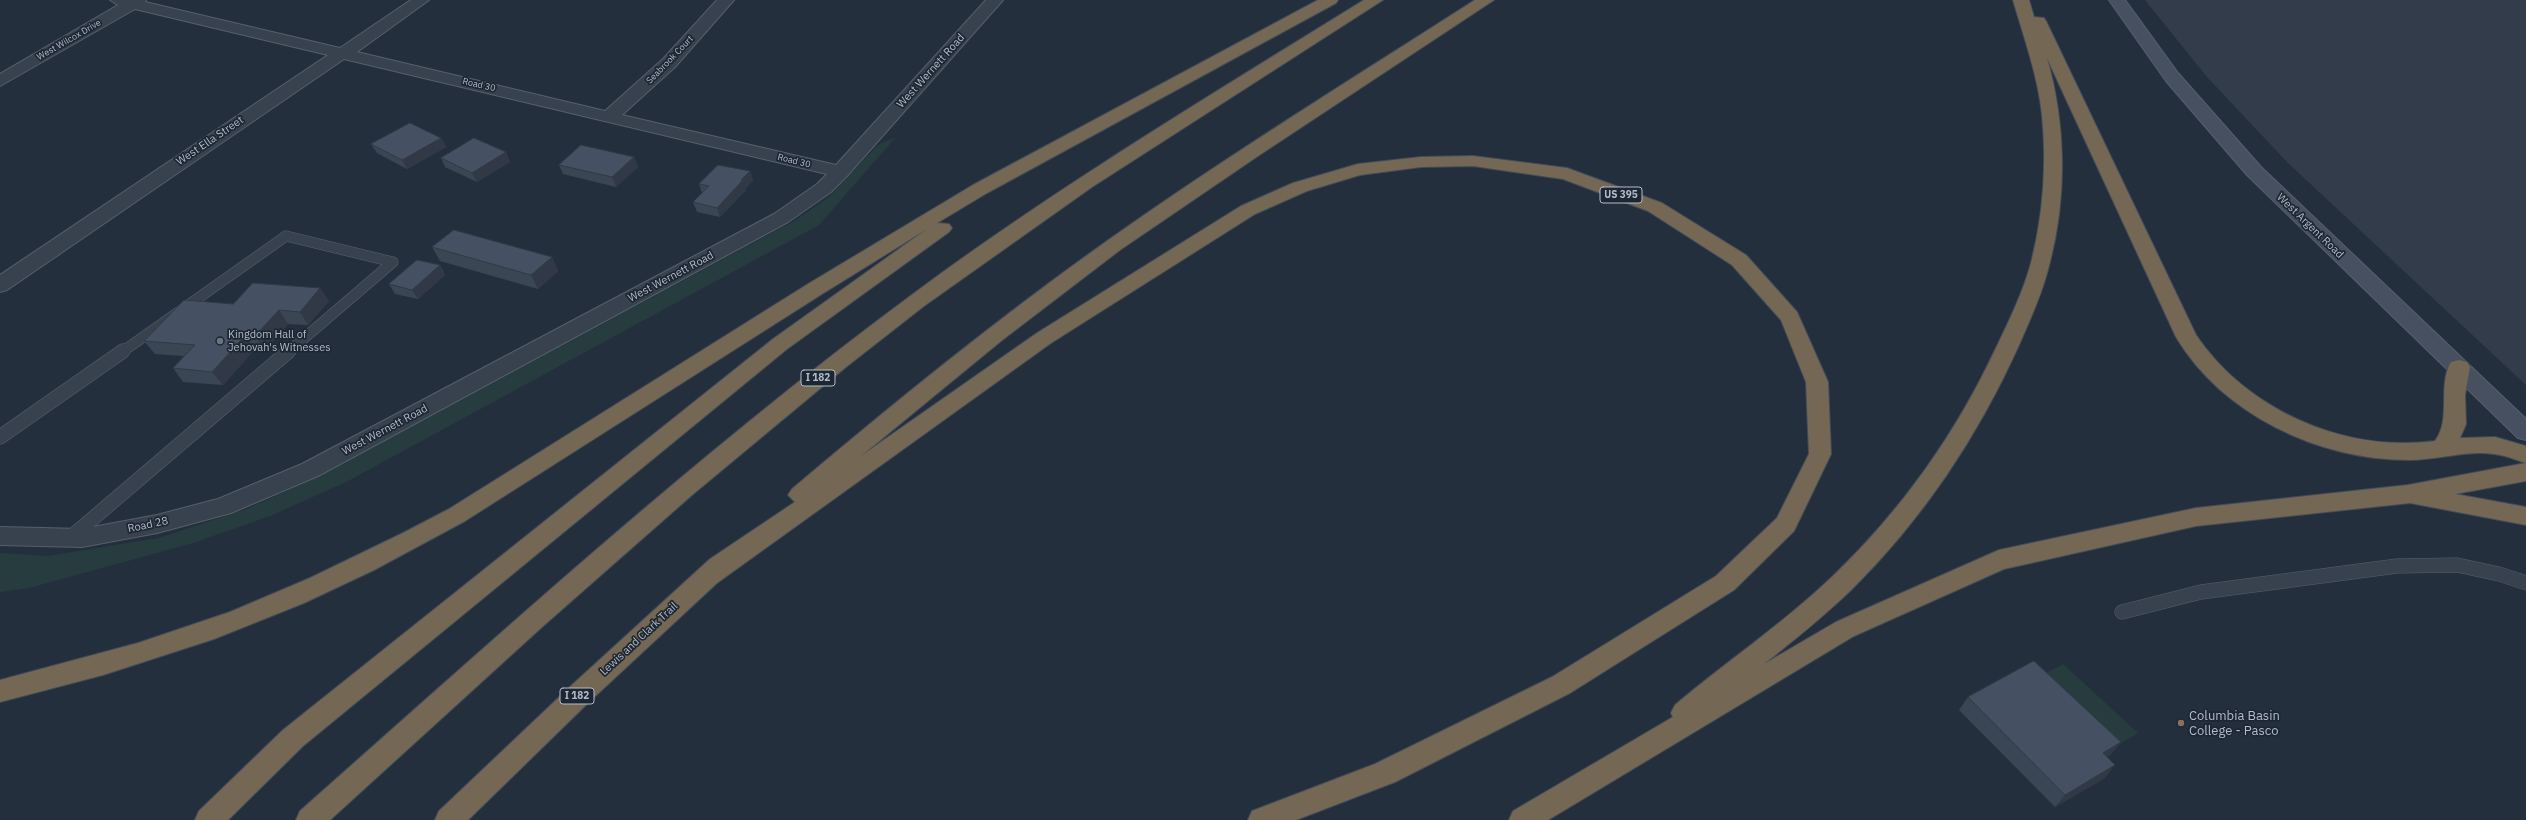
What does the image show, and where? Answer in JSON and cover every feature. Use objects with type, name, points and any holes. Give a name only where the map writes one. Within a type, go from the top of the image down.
[{"type":"highway","points":[[0,692],[93,669],[222,625],[338,576],[396,548],[502,487],[815,289],[980,189],[1330,0]]},
{"type":"highway","name":"I 182","points":[[310,820],[596,564],[713,464],[919,300],[1096,174],[1376,0]]},
{"type":"highway","name":"I 182","points":[[708,576],[927,389],[1094,261],[1198,188],[1486,0]]},
{"type":"highway","points":[[1641,751],[1708,692],[1783,635],[1842,584],[1893,530],[1934,477],[1968,428],[1995,376],[2035,282],[2045,238],[2051,195],[2053,152],[2050,114],[2044,77],[2021,0]]},
{"type":"highway","points":[[2027,0],[2105,162],[2186,337],[2210,370],[2228,387],[2250,403],[2297,427],[2330,439],[2356,445],[2401,451],[2426,451],[2442,448],[2492,445],[2526,455]]},
{"type":"highway","points":[[209,820],[293,738],[780,344],[1048,152]]},
{"type":"highway","name":"US 395","points":[[708,576],[1044,338],[1248,210],[1300,187],[1358,170],[1421,162],[1473,161],[1567,174],[1655,207],[1739,260],[1790,318],[1817,382],[1820,454],[1786,524],[1725,583],[1561,685],[1385,773],[1262,820]]},
{"type":"highway","points":[[2442,448],[2451,435],[2456,421],[2454,405],[2458,367]]},
{"type":"highway","points":[[1523,820],[1844,629],[1999,560],[2196,517],[2408,494],[2526,472]]},
{"type":"highway","points":[[2408,494],[2470,508],[2510,512],[2526,516]]},
{"type":"highway","name":"Lewis and Clark Trail","points":[[449,820],[581,692],[708,576]]},
{"type":"main road","name":"West Argent Road","points":[[2117,0],[2172,77],[2254,171],[2526,432]]},
{"type":"street","name":"West Ella Street","points":[[0,284],[317,68],[421,0]]},
{"type":"street","name":"Seabrook Court","points":[[610,116],[670,63],[726,0]]},
{"type":"street","name":"West Wernett Road","points":[[290,479],[781,218],[819,192],[840,172],[995,0]]},
{"type":"street","name":"Road 30","points":[[130,1],[840,172]]},
{"type":"street","name":"West Wilcox Drive","points":[[0,81],[130,1]]},
{"type":"street","name":"Road 28","points":[[0,536],[82,538],[157,524],[208,511],[290,479]]},
{"type":"lane","points":[[0,437],[286,236],[393,262],[70,538]]},
{"type":"lane","points":[[2122,612],[2201,592],[2405,566],[2457,565],[2499,574],[2526,583]]},
{"type":"shaded area","points":[[2145,0],[2526,0],[2526,385],[2288,163],[2207,77]]},
{"type":"green space","points":[[896,137],[819,225],[346,482],[270,516],[193,543],[29,588],[0,592],[0,553],[48,556],[159,538],[247,509],[320,476],[796,220],[829,197],[878,145]]},
{"type":"green space","points":[[2063,664],[2138,733],[2110,750],[2036,679]]},
{"type":"building","points":[[410,123],[441,138],[402,160],[371,144]]},
{"type":"building","points":[[474,138],[506,152],[472,173],[441,158]]},
{"type":"building","points":[[581,145],[634,157],[612,177],[559,165]]},
{"type":"building","points":[[718,165],[750,171],[717,208],[693,202],[709,186],[699,184]]},
{"type":"building","points":[[454,230],[552,257],[531,275],[432,247]]},
{"type":"building","points":[[417,260],[440,265],[412,290],[389,284]]},
{"type":"building","points":[[253,283],[320,288],[300,312],[279,310],[255,336],[245,336],[212,372],[173,368],[195,345],[144,341],[184,300],[233,304]]},
{"type":"building","points":[[2034,661],[2121,742],[2103,753],[2115,765],[2065,795],[1968,697]]},
{"type":"place","name":"Kingdom Hall of Jehovah's Witnesses","points":[[220,341]]},
{"type":"place","name":"Columbia Basin College - Pasco","points":[[2181,723]]}]
